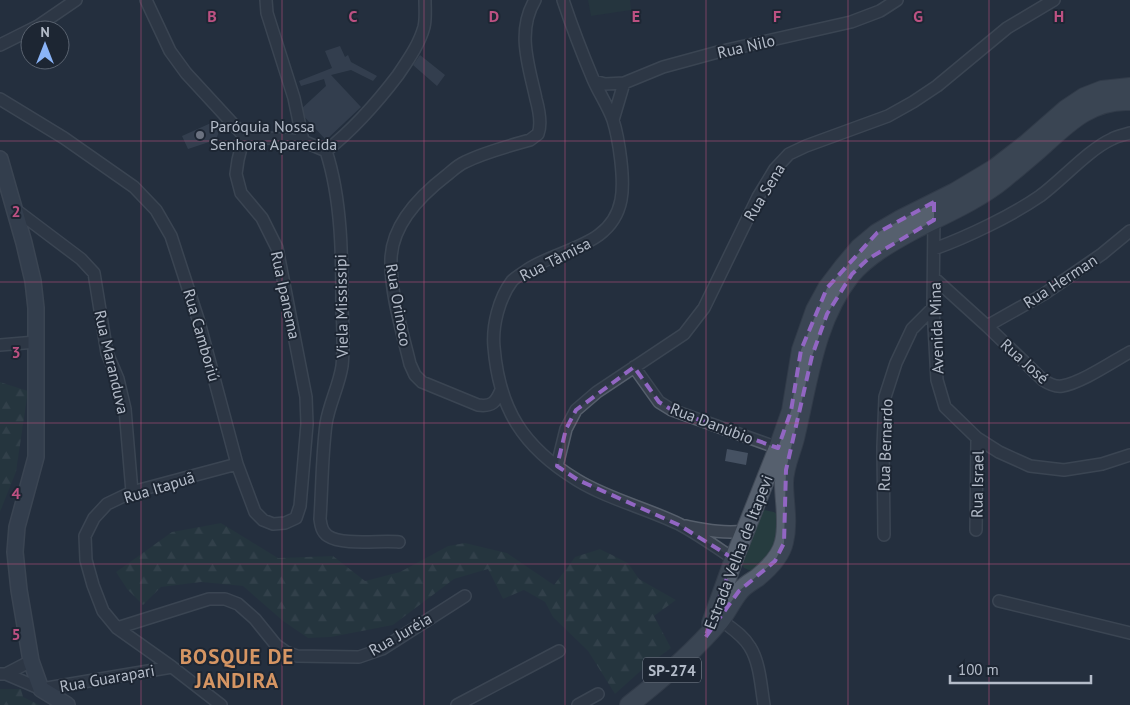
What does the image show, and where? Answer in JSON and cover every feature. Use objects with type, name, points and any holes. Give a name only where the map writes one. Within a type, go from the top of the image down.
[{"type":"main road","name":"Estrada Velha de Itapevi","points":[[705,638],[778,448],[791,410],[801,350],[815,310],[827,288],[859,248],[877,233],[995,168],[1066,109],[1084,97],[1102,90],[1130,87]]},
{"type":"main road","name":"Estrada Velha de Itapevi","points":[[705,638],[721,620],[740,591],[775,561],[784,543],[786,513],[784,482],[796,437],[812,356],[827,314],[838,293],[852,274],[887,245],[996,185],[1042,147],[1067,123],[1087,110],[1106,104],[1130,101]]},
{"type":"main road","points":[[755,506],[772,502],[781,507],[786,513]]},
{"type":"main road","points":[[734,559],[739,569],[744,573],[762,573]]},
{"type":"main road","name":"SP-274","points":[[629,705],[680,663],[705,638]]},
{"type":"street","points":[[0,45],[38,26],[76,0]]},
{"type":"street","points":[[146,0],[170,51],[186,73],[244,136],[303,141],[326,151],[352,129],[374,105],[411,56],[424,26],[426,0]]},
{"type":"street","points":[[266,0],[267,13],[294,98],[303,141]]},
{"type":"street","name":"Rua Orinoco","points":[[501,390],[497,400],[492,405],[478,405],[422,382],[415,375],[410,364],[393,284],[390,260],[392,245],[402,221],[431,187],[464,162],[530,140],[538,134],[540,123],[538,106],[524,43],[525,25],[535,0]]},
{"type":"street","name":"Rua Tâmisa","points":[[563,0],[594,81],[613,120],[622,176],[621,200],[615,218],[598,236],[580,247],[529,269],[513,280],[503,298],[497,316],[493,339],[501,390],[506,406],[524,436],[557,466],[578,480],[679,524],[734,559]]},
{"type":"street","name":"Rua Nilo","points":[[594,81],[605,84],[624,83],[663,67],[718,52],[851,22],[880,11],[897,0]]},
{"type":"street","name":"Rua Sena","points":[[557,466],[566,429],[576,410],[597,392],[684,334],[704,308],[758,197],[775,169],[789,154],[888,116],[913,102],[937,86],[1007,28],[1054,0]]},
{"type":"street","points":[[613,120],[624,83]]},
{"type":"street","name":"Rua Camboriú","points":[[0,99],[64,138],[134,187],[156,210],[171,236],[196,313],[237,464],[255,512],[263,520],[272,524],[285,523],[296,518],[302,495],[307,424]]},
{"type":"street","points":[[934,249],[956,241],[1027,205],[1063,178],[1100,146],[1113,138],[1130,133]]},
{"type":"street","name":"Rua Ipanema","points":[[244,136],[236,174],[241,193],[262,218],[277,248],[306,397],[307,424]]},
{"type":"street","name":"Viela Mississipi","points":[[326,151],[333,171],[338,208],[343,332],[342,366],[326,425],[320,519],[322,530],[329,536],[339,540],[399,542]]},
{"type":"street","points":[[0,159],[16,210],[33,280],[36,308],[36,457],[17,527],[15,552],[19,590],[32,661],[41,689]]},
{"type":"street","name":"Avenida Mina","points":[[934,202],[933,308],[937,380],[945,407],[977,438],[1000,452],[1030,466],[1064,470],[1102,464],[1130,455]]},
{"type":"street","name":"Rua Maranduva","points":[[16,210],[81,259],[94,273],[107,354],[118,379],[125,410],[132,492]]},
{"type":"street","name":"Rua Herman","points":[[987,326],[1044,294],[1102,254],[1130,231]]},
{"type":"street","name":"Rua José","points":[[934,278],[1052,386],[1062,386],[1076,381],[1130,352]]},
{"type":"street","name":"Rua Bernardo","points":[[884,535],[882,447],[886,397],[896,363],[912,329],[933,308]]},
{"type":"street","points":[[0,345],[36,342]]},
{"type":"street","name":"Rua Danúbio","points":[[634,367],[650,392],[659,402],[672,410],[778,448]]},
{"type":"street","name":"Rua Israel","points":[[976,530],[977,438]]},
{"type":"street","name":"Rua Itapuã","points":[[172,667],[117,628],[103,611],[86,560],[85,536],[94,518],[108,504],[132,492],[237,464]]},
{"type":"street","name":"Rua Tâmisa","points":[[679,524],[720,532],[745,531]]},
{"type":"street","name":"Rua Juréia","points":[[117,628],[209,599],[225,599],[238,604],[255,619],[276,645],[286,652],[297,656],[359,657],[382,649],[464,596]]},
{"type":"street","points":[[999,601],[1130,633]]},
{"type":"street","points":[[721,620],[739,633],[751,647],[756,662],[764,705]]},
{"type":"street","points":[[457,705],[559,651]]},
{"type":"street","points":[[3,674],[32,661]]},
{"type":"street","name":"Rua Guarapari","points":[[41,689],[172,667],[221,705]]},
{"type":"street","points":[[3,674],[41,689],[67,705]]},
{"type":"street","points":[[578,705],[598,694]]},
{"type":"highlighted area","points":[[934,202],[934,220],[868,259],[852,274],[827,314],[812,356],[786,470],[784,543],[775,561],[739,591],[705,638],[734,559],[679,525],[578,480],[557,466],[566,429],[576,410],[634,367],[659,402],[672,410],[778,448],[791,411],[801,350],[827,288],[877,233]]},
{"type":"green space","points":[[588,0],[630,0],[631,10],[591,16]]},
{"type":"green space","points":[[0,382],[28,391],[16,472],[0,512]]},
{"type":"green space","points":[[764,510],[774,512],[779,516],[779,540],[759,570],[751,571],[744,568],[740,561],[757,515]]},
{"type":"green space","points":[[221,523],[278,558],[333,556],[365,581],[400,572],[448,546],[465,543],[507,553],[554,585],[575,557],[600,549],[628,563],[639,579],[676,600],[654,616],[671,648],[644,668],[615,694],[588,651],[553,617],[545,602],[524,590],[503,599],[488,569],[454,579],[393,625],[331,637],[308,638],[283,621],[243,586],[201,582],[161,587],[143,605],[127,589],[116,572],[172,532]]},
{"type":"green space","points":[[0,689],[21,689],[23,697],[40,705],[0,705]]},
{"type":"building","points":[[340,46],[345,57],[348,55],[351,62],[377,76],[373,81],[351,70],[331,75],[361,107],[326,140],[299,111],[326,86],[324,79],[301,86],[299,81],[332,68],[325,51]]},
{"type":"building","points":[[420,55],[445,75],[437,86],[413,65]]},
{"type":"building","name":"Paróquia Nossa Senhora Aparecida","points":[[211,123],[213,129],[218,126],[220,128],[217,137],[212,141],[188,149],[182,136]]},
{"type":"building","points":[[727,449],[748,453],[746,465],[725,461]]},
{"type":"place","name":"Paróquia Nossa Senhora Aparecida","points":[[200,135]]},
{"type":"district","name":"BOSQUE DE JANDIRA","points":[[237,668]]}]
